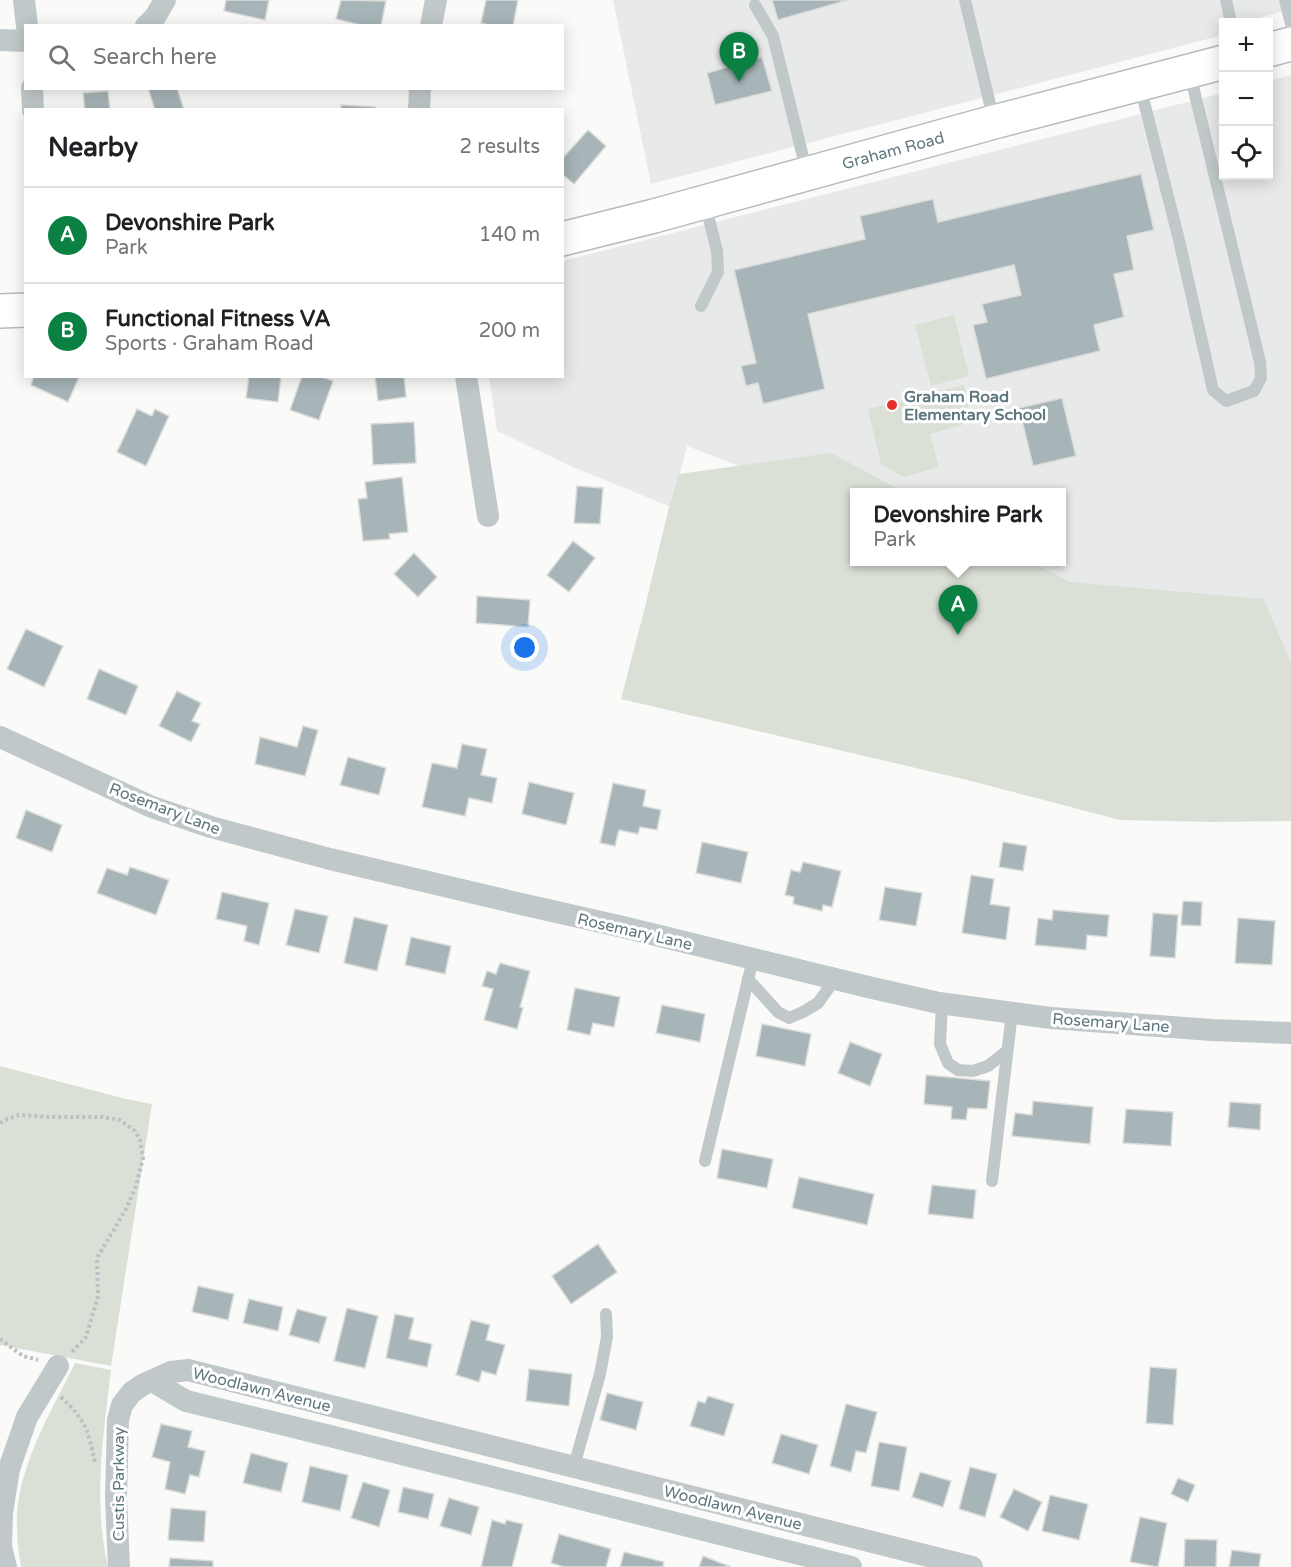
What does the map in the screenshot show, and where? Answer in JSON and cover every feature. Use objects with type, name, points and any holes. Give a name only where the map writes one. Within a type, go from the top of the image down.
[{"type":"street","points":[[24,0],[27,24]]},
{"type":"street","points":[[148,24],[156,17],[165,0]]},
{"type":"street","points":[[431,24],[436,0]]},
{"type":"street","points":[[0,40],[24,41]]},
{"type":"street","points":[[1273,49],[1291,44]]},
{"type":"street","name":"Graham Road","points":[[564,238],[1219,63]]},
{"type":"street","points":[[32,90],[33,108]]},
{"type":"street","points":[[419,108],[420,90]]},
{"type":"street","points":[[0,311],[24,310]]},
{"type":"street","points":[[466,378],[488,516]]},
{"type":"street","name":"Rosemary Lane","points":[[0,737],[152,807],[211,827],[330,859],[623,927],[751,969],[835,979],[942,1003],[1052,1018],[1291,1033]]},
{"type":"street","points":[[6,1567],[2,1546],[2,1513],[9,1469],[27,1417],[58,1366]]},
{"type":"street","name":"Woodlawn Avenue","points":[[152,1381],[171,1372],[188,1370],[972,1567]]},
{"type":"street","name":"Woodlawn Avenue","points":[[152,1381],[186,1401],[851,1567]]},
{"type":"street","name":"Custis Parkway","points":[[119,1567],[116,1498],[118,1420],[122,1405],[132,1392],[152,1381]]},
{"type":"street","points":[[639,1515],[648,1485]]},
{"type":"lane","points":[[964,0],[994,122]]},
{"type":"lane","points":[[1226,0],[1230,18]]},
{"type":"lane","points":[[1286,0],[1291,24]]},
{"type":"lane","points":[[755,5],[772,36],[807,174]]},
{"type":"lane","points":[[1139,85],[1179,240],[1213,390],[1226,401],[1254,391],[1261,378],[1260,362],[1189,71]]},
{"type":"lane","points":[[700,306],[718,272],[717,251],[705,201]]},
{"type":"lane","points":[[751,969],[778,1012],[789,1018],[818,1003],[835,979]]},
{"type":"lane","points":[[705,1161],[751,969]]},
{"type":"lane","points":[[942,1003],[940,1044],[948,1063],[958,1070],[973,1071],[988,1066],[1007,1051]]},
{"type":"lane","points":[[992,1180],[1011,1013]]},
{"type":"lane","points":[[574,1466],[600,1374],[607,1336],[606,1314]]},
{"type":"path","points":[[0,1123],[18,1115],[49,1118],[104,1117],[120,1120],[135,1131],[140,1140],[143,1158],[136,1186],[126,1209],[97,1258],[98,1296],[86,1337],[58,1366],[22,1356],[0,1339]]},
{"type":"path","points":[[77,1413],[89,1433]]},
{"type":"shaded area","points":[[613,0],[1291,0],[1291,9],[1258,18],[1219,18],[1219,36],[651,184]]},
{"type":"shaded area","name":"Graham Road Elementary School","points":[[1291,75],[1291,676],[1001,566],[1066,566],[1066,488],[850,488],[850,508],[687,446],[671,507],[575,468],[497,431],[489,378],[564,378],[564,261],[1219,94],[1219,180],[1273,180],[1273,80]]},
{"type":"shaded area","points":[[954,315],[969,376],[931,386],[915,325]]},
{"type":"shaded area","points":[[964,385],[969,402],[962,425],[930,434],[939,467],[904,477],[881,464],[868,409]]},
{"type":"shaded area","points":[[831,453],[897,488],[850,488],[850,566],[1040,566],[1070,582],[1264,599],[1291,663],[1291,821],[1120,820],[967,780],[621,699],[679,474]]},
{"type":"shaded area","points":[[0,1066],[152,1104],[111,1366],[0,1345]]},
{"type":"shaded area","points":[[75,1363],[111,1370],[100,1493],[103,1542],[108,1567],[21,1567],[17,1523],[23,1479],[42,1428]]},
{"type":"building","points":[[226,0],[269,0],[265,20],[224,11]]},
{"type":"building","points":[[341,0],[386,1],[381,24],[357,24],[336,19]]},
{"type":"building","points":[[486,0],[518,0],[513,24],[481,23]]},
{"type":"building","points":[[772,0],[848,0],[778,20]]},
{"type":"building","points":[[762,57],[772,91],[715,105],[707,73]]},
{"type":"building","points":[[149,90],[178,90],[183,108],[154,108]]},
{"type":"building","points":[[108,91],[110,108],[85,108],[83,93]]},
{"type":"building","points":[[341,105],[375,107],[375,108],[341,108]]},
{"type":"building","points":[[588,130],[606,146],[574,184],[564,176],[564,157]]},
{"type":"building","points":[[1141,174],[1154,230],[1127,236],[1134,270],[1114,274],[1124,317],[1094,325],[1100,351],[986,379],[973,325],[987,322],[982,304],[1021,295],[1014,265],[808,314],[825,389],[763,404],[758,383],[746,386],[741,366],[756,363],[734,270],[865,239],[860,216],[933,199],[938,222]]},
{"type":"building","points":[[33,378],[79,378],[68,402],[31,385]]},
{"type":"building","points":[[249,378],[281,378],[278,402],[246,398]]},
{"type":"building","points":[[301,378],[325,378],[333,381],[319,420],[290,410]]},
{"type":"building","points":[[375,378],[404,378],[406,397],[378,401]]},
{"type":"building","points":[[1062,398],[1076,456],[1033,466],[1019,408]]},
{"type":"building","points":[[137,409],[152,416],[155,409],[169,416],[146,466],[117,452]]},
{"type":"building","points":[[414,422],[416,463],[373,465],[371,424]]},
{"type":"building","points":[[402,477],[408,532],[389,534],[390,539],[363,541],[358,499],[367,498],[365,482]]},
{"type":"building","points":[[577,486],[603,488],[600,524],[574,523]]},
{"type":"building","points":[[573,541],[595,558],[569,592],[547,575]]},
{"type":"building","points":[[414,553],[437,577],[418,597],[394,574]]},
{"type":"building","points":[[477,596],[530,600],[528,627],[476,623]]},
{"type":"building","points":[[26,629],[63,646],[44,687],[7,669]]},
{"type":"building","points":[[99,669],[138,686],[126,715],[87,699]]},
{"type":"building","points":[[177,691],[201,703],[192,721],[200,724],[191,742],[159,726]]},
{"type":"building","points":[[303,726],[318,730],[305,776],[255,764],[260,737],[297,747]]},
{"type":"building","points":[[462,744],[487,749],[481,775],[497,778],[492,803],[469,798],[465,816],[422,807],[432,763],[457,768]]},
{"type":"building","points":[[348,757],[386,768],[379,795],[340,785]]},
{"type":"building","points":[[529,782],[574,793],[566,825],[522,814]]},
{"type":"building","points":[[613,783],[646,790],[643,806],[661,810],[657,830],[640,827],[638,834],[619,830],[615,846],[600,843]]},
{"type":"building","points":[[26,810],[62,825],[52,852],[16,838]]},
{"type":"building","points":[[702,842],[748,852],[741,883],[696,873]]},
{"type":"building","points":[[1003,842],[1027,846],[1023,871],[999,867]]},
{"type":"building","points":[[803,862],[841,871],[832,907],[823,905],[822,911],[793,904],[794,897],[785,895],[791,870],[800,872]]},
{"type":"building","points":[[130,867],[169,880],[156,915],[97,893],[107,868],[127,875]]},
{"type":"building","points":[[971,875],[994,879],[990,904],[1010,907],[1006,940],[962,933]]},
{"type":"building","points":[[885,887],[922,893],[916,926],[879,920]]},
{"type":"building","points":[[222,892],[269,903],[259,945],[244,941],[247,926],[216,919]]},
{"type":"building","points":[[1183,901],[1202,902],[1201,926],[1181,925]]},
{"type":"building","points":[[295,909],[328,916],[319,953],[286,945]]},
{"type":"building","points":[[1053,910],[1109,915],[1107,937],[1087,935],[1086,950],[1035,945],[1038,918],[1052,920]]},
{"type":"building","points":[[1153,913],[1178,915],[1175,958],[1150,956]]},
{"type":"building","points":[[354,917],[388,925],[377,971],[344,963]]},
{"type":"building","points":[[1238,918],[1275,921],[1272,965],[1235,963]]},
{"type":"building","points":[[411,937],[451,946],[445,974],[405,965]]},
{"type":"building","points":[[500,963],[530,971],[520,1007],[523,1008],[517,1029],[484,1020],[493,989],[482,986],[487,971],[496,974]]},
{"type":"building","points":[[575,988],[620,997],[614,1027],[593,1023],[590,1035],[567,1030]]},
{"type":"building","points":[[662,1005],[705,1014],[700,1042],[656,1033]]},
{"type":"building","points":[[762,1024],[811,1034],[805,1066],[756,1056]]},
{"type":"building","points":[[850,1042],[882,1054],[870,1086],[838,1073]]},
{"type":"building","points":[[926,1075],[990,1081],[987,1109],[968,1108],[966,1120],[951,1119],[952,1107],[924,1104]]},
{"type":"building","points":[[1033,1101],[1093,1107],[1090,1144],[1012,1136],[1015,1113],[1032,1115]]},
{"type":"building","points":[[1230,1102],[1261,1104],[1260,1130],[1228,1127]]},
{"type":"building","points":[[1126,1109],[1173,1112],[1171,1146],[1123,1143]]},
{"type":"building","points":[[722,1149],[773,1159],[767,1188],[717,1178]]},
{"type":"building","points":[[799,1177],[874,1194],[867,1225],[792,1208]]},
{"type":"building","points":[[932,1185],[976,1190],[973,1219],[928,1214]]},
{"type":"building","points":[[598,1244],[617,1272],[571,1304],[552,1276]]},
{"type":"building","points":[[198,1286],[234,1294],[228,1320],[192,1312]]},
{"type":"building","points":[[249,1299],[283,1307],[278,1331],[243,1323]]},
{"type":"building","points":[[347,1308],[378,1316],[365,1368],[334,1361]]},
{"type":"building","points":[[297,1309],[327,1317],[319,1343],[289,1335]]},
{"type":"building","points":[[395,1314],[414,1318],[409,1339],[432,1344],[427,1367],[386,1358]]},
{"type":"building","points":[[471,1320],[490,1325],[486,1340],[505,1345],[496,1375],[482,1371],[479,1382],[456,1375]]},
{"type":"building","points":[[1150,1367],[1177,1369],[1173,1425],[1146,1423]]},
{"type":"building","points":[[529,1369],[572,1374],[569,1406],[526,1401]]},
{"type":"building","points":[[607,1393],[643,1402],[636,1430],[600,1420]]},
{"type":"building","points":[[708,1396],[734,1404],[724,1436],[690,1426],[698,1401],[705,1403]]},
{"type":"building","points":[[846,1404],[877,1412],[866,1453],[856,1451],[851,1472],[830,1466]]},
{"type":"building","points":[[161,1424],[192,1431],[188,1447],[205,1451],[199,1477],[190,1475],[185,1494],[165,1489],[170,1462],[152,1457]]},
{"type":"building","points":[[781,1434],[818,1445],[809,1474],[772,1463]]},
{"type":"building","points":[[879,1442],[907,1447],[899,1491],[871,1486]]},
{"type":"building","points":[[251,1453],[288,1463],[281,1492],[243,1483]]},
{"type":"building","points":[[310,1466],[348,1475],[340,1511],[302,1502]]},
{"type":"building","points":[[970,1467],[997,1474],[985,1517],[959,1509]]},
{"type":"building","points":[[920,1472],[951,1481],[943,1507],[912,1497]]},
{"type":"building","points":[[1178,1478],[1195,1485],[1188,1502],[1171,1494]]},
{"type":"building","points":[[363,1482],[390,1490],[379,1527],[351,1518]]},
{"type":"building","points":[[403,1487],[434,1494],[428,1519],[398,1512]]},
{"type":"building","points":[[1014,1489],[1042,1502],[1028,1531],[1000,1517]]},
{"type":"building","points":[[1050,1495],[1088,1504],[1079,1540],[1042,1531]]},
{"type":"building","points":[[449,1498],[479,1507],[471,1535],[440,1526]]},
{"type":"building","points":[[171,1508],[206,1511],[204,1542],[168,1540]]},
{"type":"building","points":[[1140,1517],[1167,1523],[1158,1567],[1130,1562]]},
{"type":"building","points":[[492,1520],[505,1524],[506,1520],[523,1524],[512,1567],[481,1567]]},
{"type":"building","points":[[559,1534],[611,1549],[606,1567],[564,1567],[551,1563]]},
{"type":"building","points":[[1185,1539],[1217,1540],[1216,1567],[1184,1567]]},
{"type":"building","points":[[1232,1550],[1261,1554],[1259,1567],[1229,1567]]},
{"type":"building","points":[[624,1552],[664,1562],[663,1567],[620,1567]]},
{"type":"building","points":[[703,1556],[731,1567],[699,1567]]},
{"type":"building","points":[[170,1558],[213,1561],[213,1567],[169,1567]]},
{"type":"place","name":"Functional Fitness VA","points":[[739,82]]},
{"type":"place","name":"Graham Road Elementary School","points":[[892,405]]},
{"type":"place","name":"Devonshire Park","points":[[958,635]]}]
